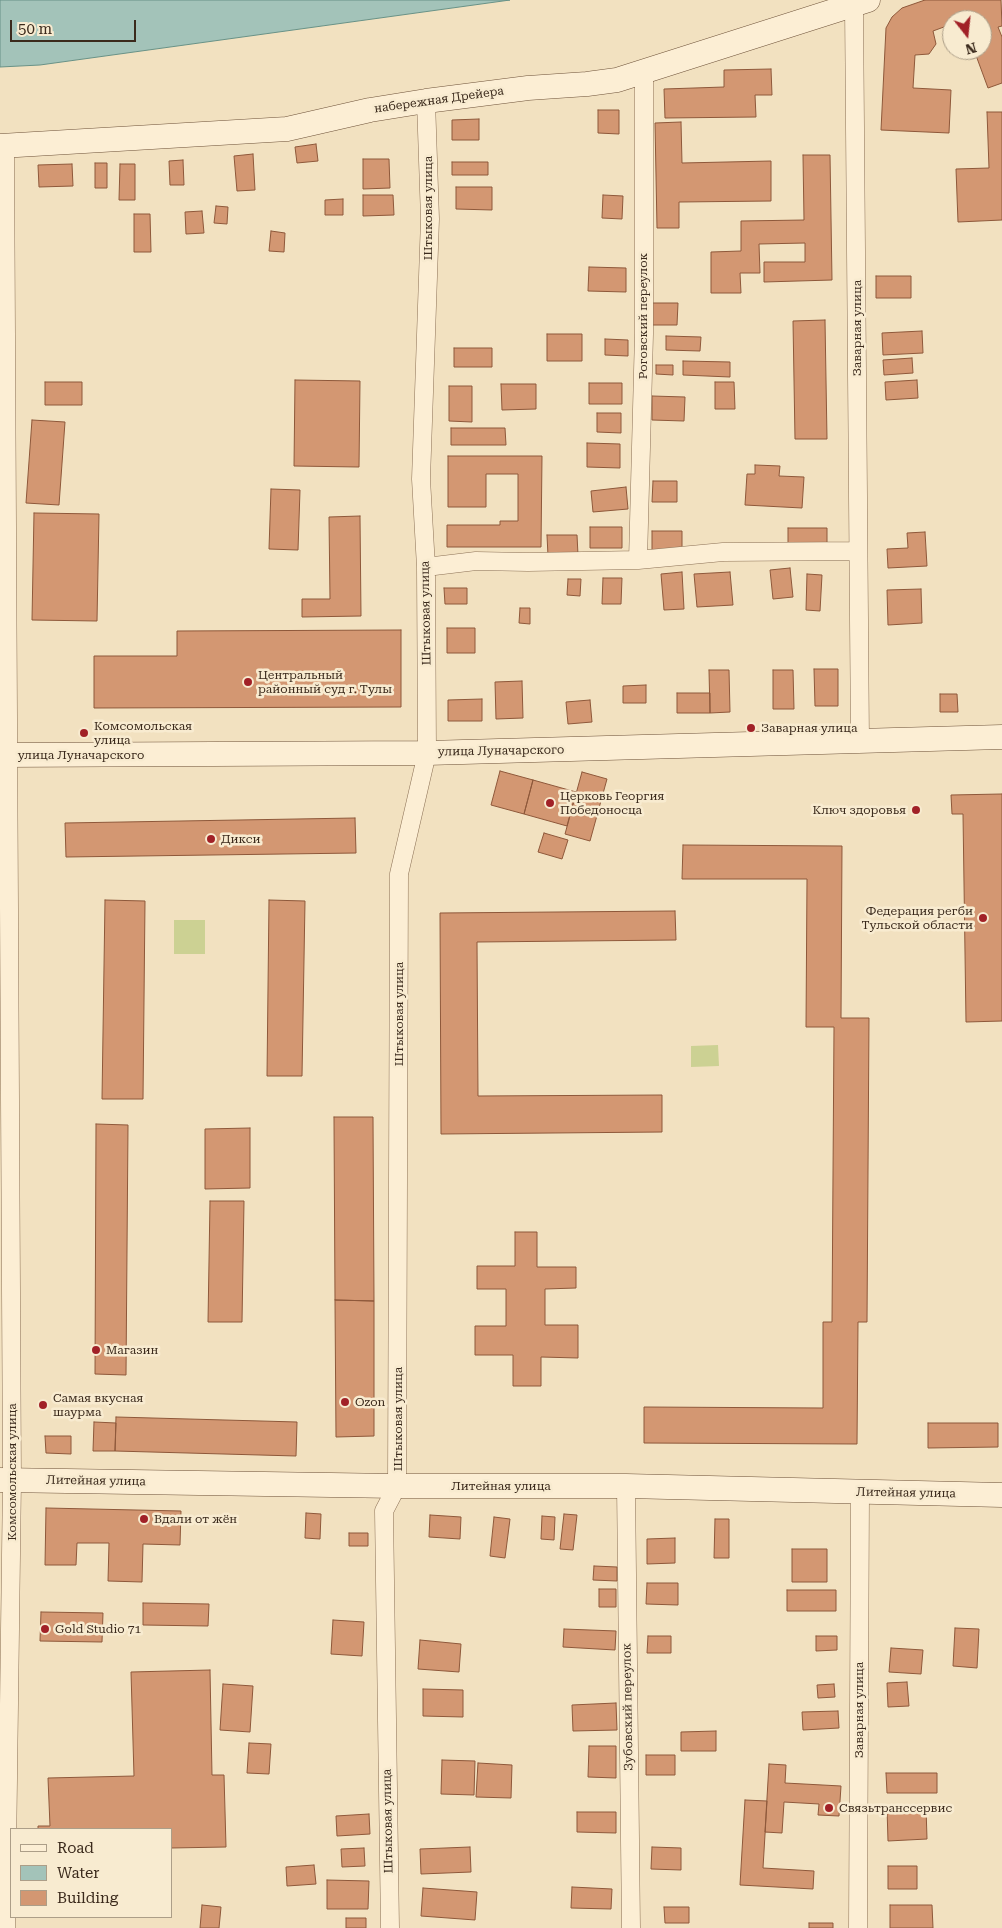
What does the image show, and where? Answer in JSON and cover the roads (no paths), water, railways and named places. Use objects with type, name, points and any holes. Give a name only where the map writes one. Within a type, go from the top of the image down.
[{"type":"main road","name":"набережная Дрейера","points":[[3,146],[287,129],[370,110],[426,101],[528,88],[617,80],[861,2]]},
{"type":"main road","name":"улица Луначарского","points":[[4,755],[427,752],[1002,737]]},
{"type":"main road","name":"Литейная улица","points":[[6,1480],[397,1486],[626,1486],[1002,1495]]},
{"type":"street","name":"Заварная улица","points":[[860,742],[858,551],[861,2]]},
{"type":"street","name":"Роговский переулок","points":[[638,560],[644,334],[644,71]]},
{"type":"street","name":"Штыковая улица","points":[[390,1928],[384,1512],[397,1486],[399,874],[427,752],[426,567],[421,479],[430,219],[426,101]]},
{"type":"street","name":"Комсомольская улица","points":[[3,146],[6,1928]]},
{"type":"street","points":[[426,567],[476,561],[638,560],[723,552],[858,551]]},
{"type":"street","name":"Зубовский переулок","points":[[626,1486],[630,1928]]},
{"type":"street","name":"Заварная улица","points":[[858,1928],[860,1492]]},
{"type":"water","points":[[0,0],[510,0],[40,65],[0,67]]},
{"type":"place","name":"Центральный районный суд г. Тулы","points":[[248,682]]},
{"type":"place","name":"Заварная улица","points":[[751,728]]},
{"type":"place","name":"Комсомольская улица","points":[[84,733]]},
{"type":"place","name":"Церковь Георгия Победоносца","points":[[550,803]]},
{"type":"place","name":"Ключ здоровья","points":[[916,810]]},
{"type":"place","name":"Дикси","points":[[211,839]]},
{"type":"place","name":"Федерация регби Тульской области","points":[[983,918]]},
{"type":"place","name":"Магазин","points":[[96,1350]]},
{"type":"place","name":"Ozon","points":[[345,1402]]},
{"type":"place","name":"Самая вкусная шаурма","points":[[43,1405]]},
{"type":"place","name":"Вдали от жён","points":[[144,1519]]},
{"type":"place","name":"Gold Studio 71","points":[[45,1629]]},
{"type":"place","name":"Связьтранссервис","points":[[829,1808]]}]
